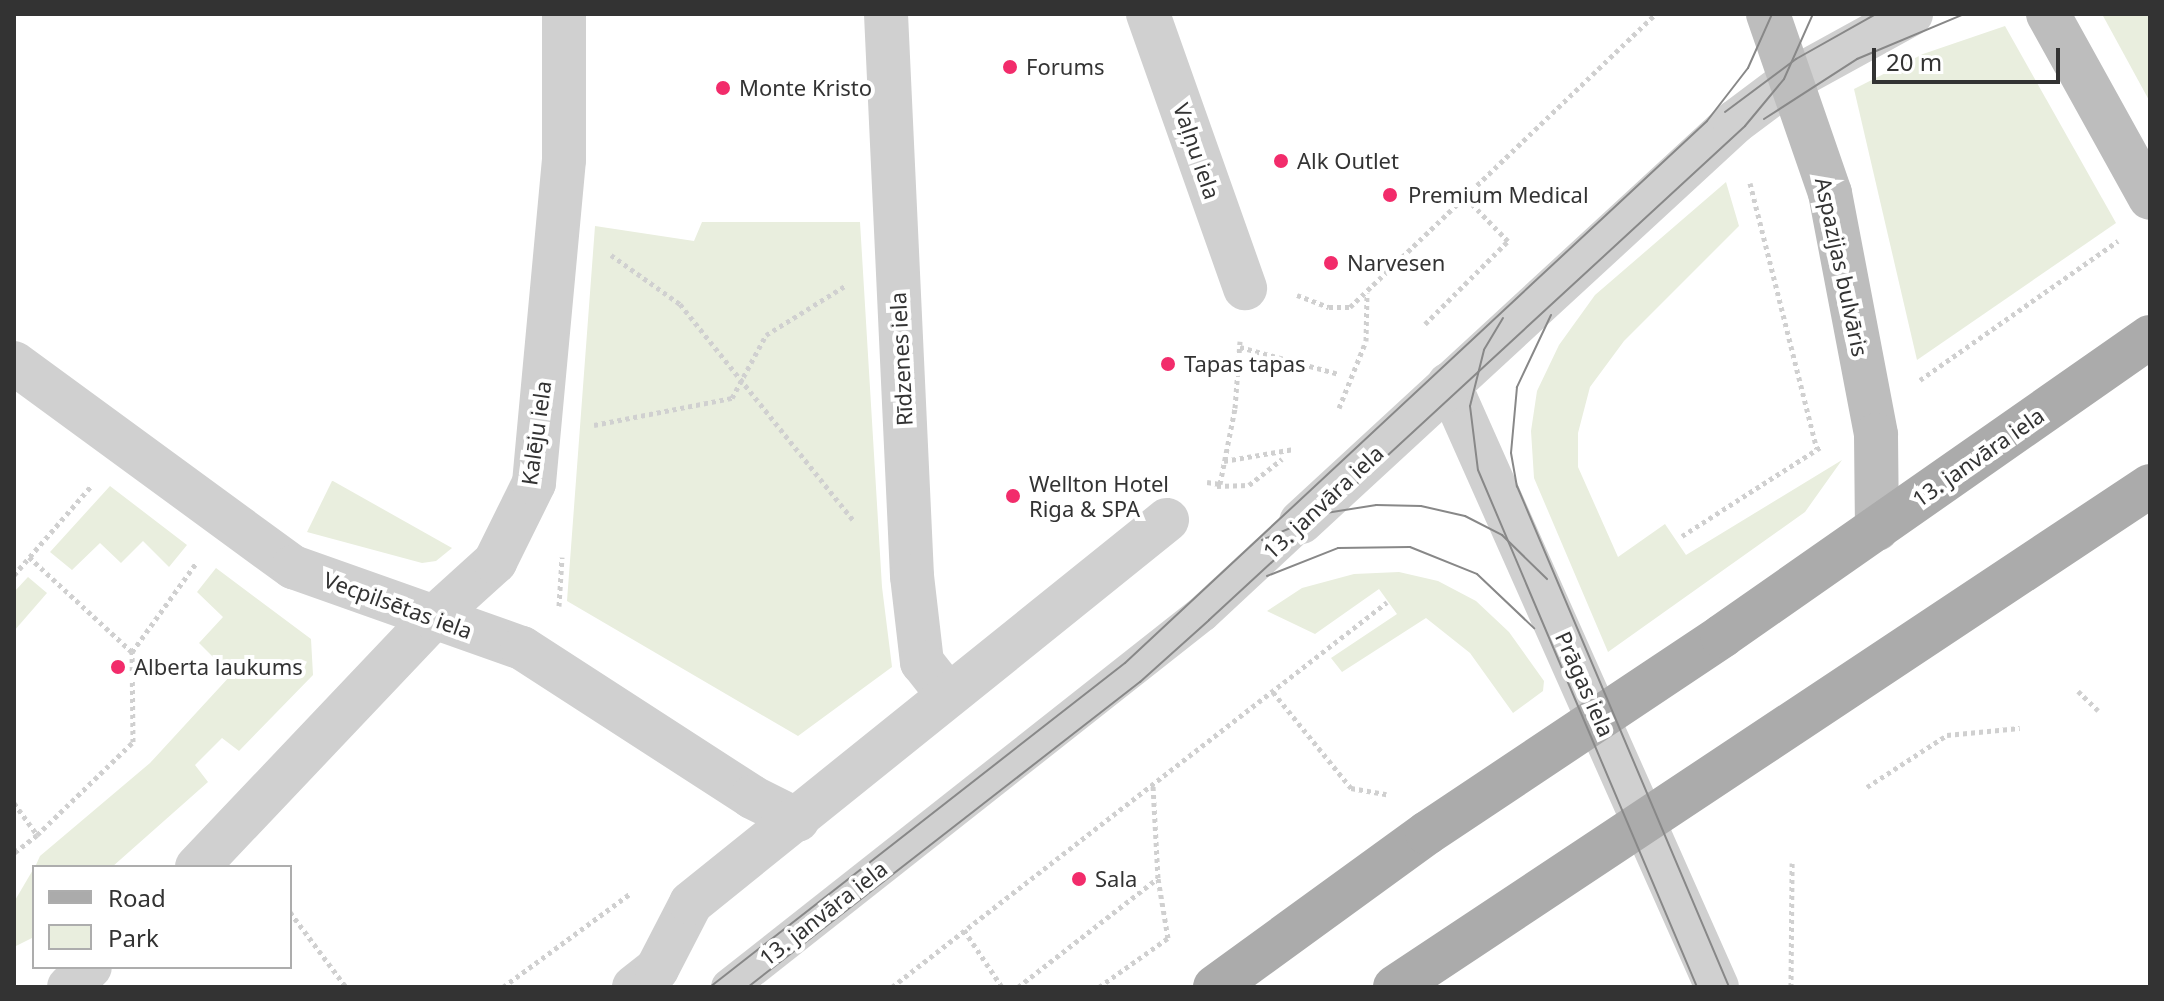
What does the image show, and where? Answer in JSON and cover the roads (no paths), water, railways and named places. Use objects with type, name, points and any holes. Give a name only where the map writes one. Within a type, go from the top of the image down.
[{"type":"main road","name":"13. janvāra iela","points":[[1215,987],[1599,714],[1877,529],[2150,337]]},
{"type":"main road","points":[[1395,987],[2150,486]]},
{"type":"street","name":"Kalēju iela","points":[[199,865],[433,618],[495,562],[534,483],[560,201],[564,14]]},
{"type":"street","name":"Rīdzenes iela","points":[[886,14],[912,576],[922,662],[948,695]]},
{"type":"street","name":"Vaļņu iela","points":[[1148,14],[1245,288]]},
{"type":"street","name":"Aspazijas bulvāris","points":[[1768,14],[1830,193],[1873,414],[1877,529]]},
{"type":"street","name":"13. janvāra iela","points":[[1301,522],[1735,122],[1791,80],[1911,14]]},
{"type":"street","points":[[2048,14],[2150,198]]},
{"type":"street","name":"Vecpilsētas iela","points":[[14,363],[293,567],[522,648],[752,797],[798,820]]},
{"type":"street","name":"Prāgas iela","points":[[1449,384],[1599,714],[1717,987]]},
{"type":"street","points":[[634,987],[657,969],[691,903],[798,820],[1167,520]]},
{"type":"street","points":[[69,987],[88,969]]},
{"type":"lane","name":"13. janvāra iela","points":[[729,987],[1202,614],[1301,522]]},
{"type":"tram line","points":[[710,987],[1125,663],[1707,121],[1748,68],[1772,14]]},
{"type":"tram line","points":[[748,987],[1140,682],[1209,620],[1745,126],[1784,79],[1813,14]]},
{"type":"tram line","points":[[1725,112],[1796,59],[1876,14]]},
{"type":"tram line","points":[[1764,119],[1857,59],[1964,14]]},
{"type":"tram line","points":[[1551,315],[1517,387],[1511,453],[1517,486],[1729,987]]},
{"type":"tram line","points":[[1503,318],[1484,350],[1470,406],[1478,470],[1697,987]]},
{"type":"tram line","points":[[1262,540],[1326,513],[1376,505],[1421,506],[1465,516],[1502,535],[1547,579]]},
{"type":"tram line","points":[[1267,576],[1338,548],[1410,547],[1477,574],[1534,628]]},
{"type":"place","name":"Forums","points":[[1010,67]]},
{"type":"place","name":"Monte Kristo","points":[[723,88]]},
{"type":"place","name":"Alk Outlet","points":[[1281,161]]},
{"type":"place","name":"Premium Medical","points":[[1390,195]]},
{"type":"place","name":"Narvesen","points":[[1331,263]]},
{"type":"place","name":"Tapas tapas","points":[[1168,364]]},
{"type":"place","name":"Wellton Hotel Riga & SPA","points":[[1013,496]]},
{"type":"place","name":"Alberta laukums","points":[[118,667]]},
{"type":"place","name":"Sala","points":[[1079,879]]}]
